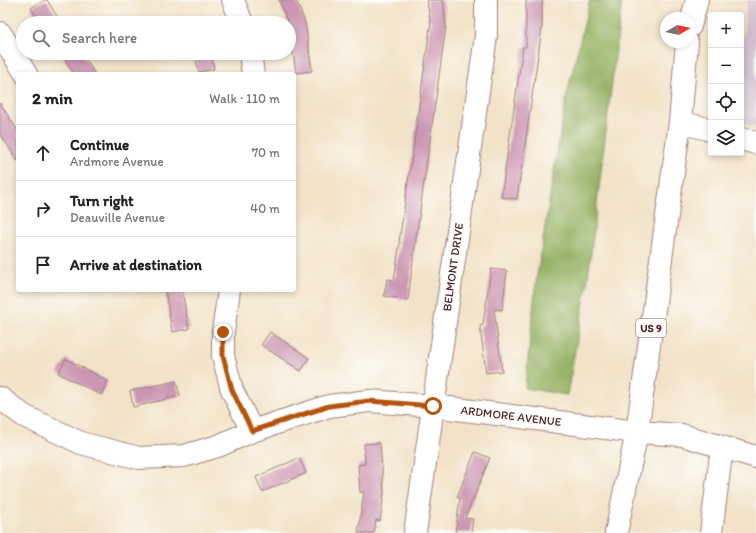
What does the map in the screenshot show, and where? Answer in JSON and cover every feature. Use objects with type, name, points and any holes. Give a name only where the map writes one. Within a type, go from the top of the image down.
[{"type":"main road","points":[[233,0],[239,16]]},
{"type":"main road","name":"BELMONT DRIVE","points":[[415,533],[486,36],[486,0]]},
{"type":"main road","points":[[688,0],[688,12]]},
{"type":"main road","points":[[694,12],[697,0]]},
{"type":"main road","points":[[0,33],[16,58]]},
{"type":"main road","name":"US 9","points":[[616,533],[637,432],[680,122],[686,48]]},
{"type":"main road","points":[[17,60],[25,72]]},
{"type":"main road","points":[[251,60],[253,72]]},
{"type":"main road","points":[[680,122],[708,129]]},
{"type":"main road","points":[[229,292],[223,332],[223,356],[232,390],[252,431]]},
{"type":"main road","name":"ARDMORE AVENUE","points":[[0,398],[24,416],[81,443],[139,458],[184,456],[218,446],[252,431],[329,406],[369,401],[433,406],[637,432],[682,435],[756,457]]},
{"type":"main road","points":[[710,533],[722,447]]},
{"type":"shaded area","points":[[747,0],[756,0],[756,126],[744,124],[744,30]]},
{"type":"green space","points":[[590,0],[622,0],[587,285],[567,395],[525,388],[536,282],[566,98]]},
{"type":"building","points":[[47,0],[57,16],[36,16],[31,8]]},
{"type":"building","points":[[279,0],[296,0],[305,22],[312,71],[296,73],[294,60],[296,60],[296,16],[285,16]]},
{"type":"building","points":[[427,0],[443,0],[446,26],[408,300],[384,296],[387,279],[394,280],[400,242],[431,21]]},
{"type":"building","points":[[526,0],[542,0],[542,28],[517,199],[501,197],[523,47],[526,47]]},
{"type":"building","points":[[65,60],[86,60],[94,72],[73,72]]},
{"type":"building","points":[[196,60],[212,60],[214,69],[199,72]]},
{"type":"building","points":[[0,103],[16,128],[16,158],[0,134]]},
{"type":"building","points":[[491,269],[507,271],[502,310],[494,309],[502,371],[486,373],[480,326],[483,325]]},
{"type":"building","points":[[165,292],[182,292],[189,329],[172,332]]},
{"type":"building","points":[[270,332],[309,358],[301,371],[261,345]]},
{"type":"building","points":[[66,359],[108,381],[101,395],[58,373]]},
{"type":"building","points":[[176,381],[180,396],[133,407],[130,391]]},
{"type":"building","points":[[380,443],[384,493],[380,521],[376,520],[374,533],[358,533],[364,492],[360,492],[358,465],[365,464],[364,444]]},
{"type":"building","points":[[475,452],[490,458],[465,518],[473,519],[471,533],[455,533],[460,498],[457,497]]},
{"type":"building","points":[[299,458],[306,473],[262,492],[256,477]]},
{"type":"route","points":[[223,332],[223,356],[232,390],[252,431],[329,406],[369,401],[433,406]]}]
